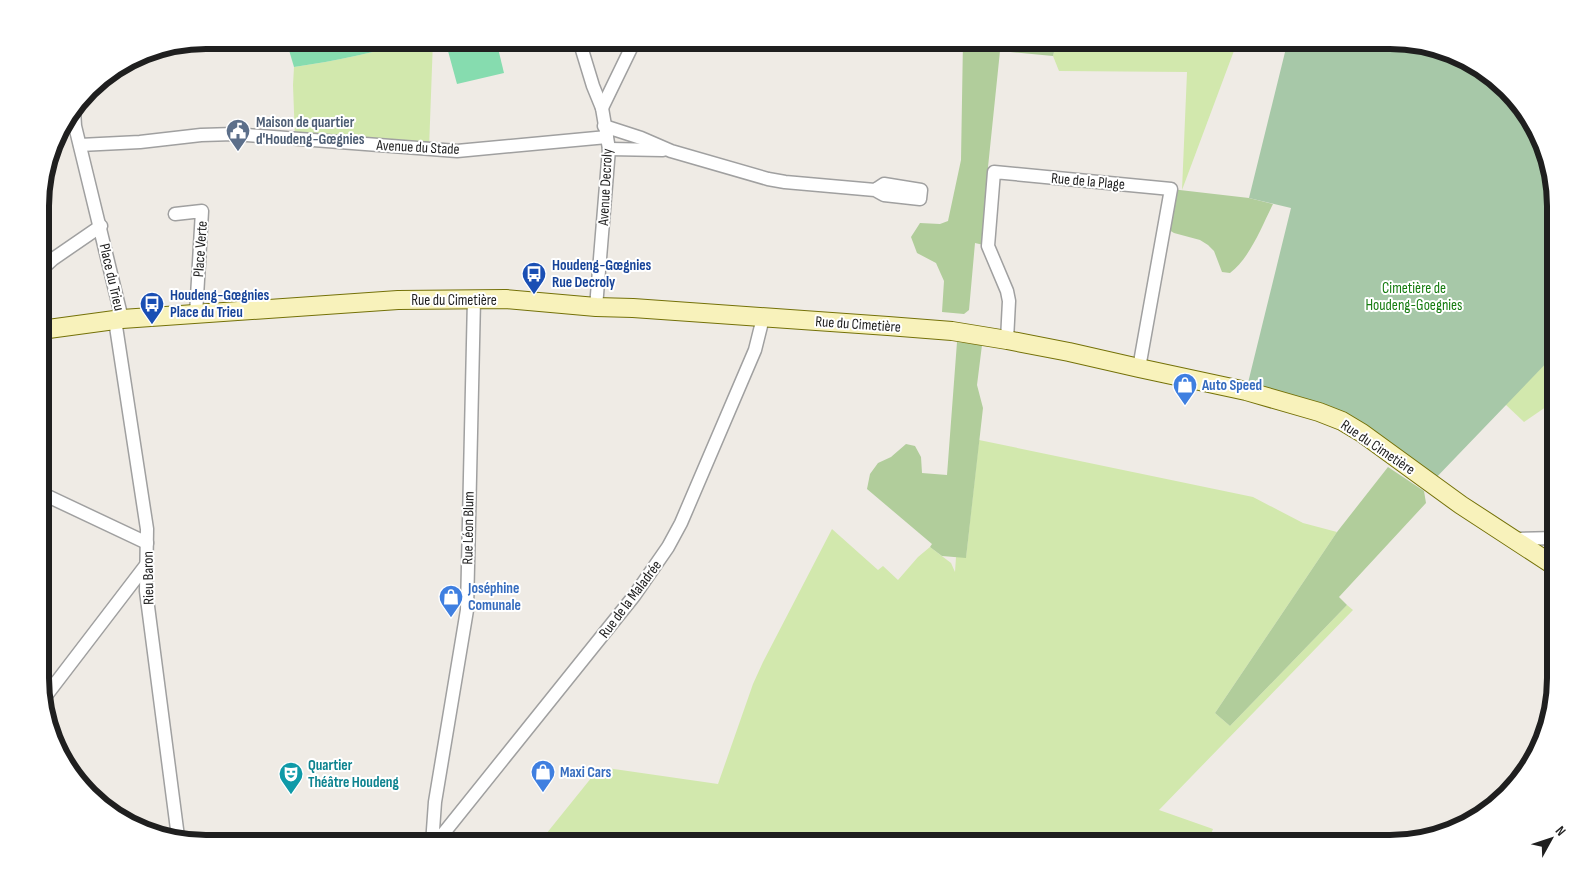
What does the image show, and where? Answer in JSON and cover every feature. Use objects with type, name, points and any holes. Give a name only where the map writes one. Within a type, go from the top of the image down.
[{"type":"street","name":"Avenue Decroly","points":[[582,49],[602,108],[607,138],[596,307]]},
{"type":"street","points":[[602,108],[631,49]]},
{"type":"street","points":[[75,120],[100,226]]},
{"type":"street","name":"Avenue du Stade","points":[[80,145],[234,134],[457,151],[607,138],[671,150]]},
{"type":"street","points":[[607,138],[641,138],[671,150],[768,179],[875,190],[884,195],[921,195]]},
{"type":"street","name":"Rue de la Plage","points":[[1007,340],[1009,301],[988,246],[994,172],[1171,189],[1139,368]]},
{"type":"street","name":"Place Verte","points":[[175,214],[202,211],[196,314]]},
{"type":"street","name":"Place du Trieu","points":[[49,262],[100,226],[119,319],[49,329]]},
{"type":"street","name":"Rue du Cimetière","points":[[119,319],[398,300],[474,299],[633,308],[952,331],[1007,340],[1246,391],[1319,412],[1342,421],[1547,561]]},
{"type":"street","name":"Rue Léon Blum","points":[[434,835],[435,802],[466,610],[474,299]]},
{"type":"street","name":"Rue de la Maladrée","points":[[441,835],[634,596],[668,547],[681,523],[755,350],[762,318]]},
{"type":"street","name":"Rieu Baron","points":[[119,319],[147,529],[146,591],[178,832]]},
{"type":"street","points":[[49,497],[147,544]]},
{"type":"street","points":[[1513,539],[1547,538]]},
{"type":"street","points":[[50,691],[146,565]]},
{"type":"green space","points":[[289,49],[383,49],[356,56],[294,67]]},
{"type":"green space","points":[[383,49],[433,49],[429,149],[295,139],[294,67]]},
{"type":"green space","points":[[447,49],[498,49],[504,73],[457,84]]},
{"type":"green space","points":[[963,49],[1055,49],[1053,56],[1000,51],[988,167],[994,172],[988,246],[975,243],[969,310],[964,314],[942,312],[944,281],[936,263],[917,253],[911,237],[920,223],[940,224],[948,221],[961,160]]},
{"type":"green space","points":[[1055,49],[1235,49],[1182,190],[1187,72],[1059,71],[1053,56]]},
{"type":"green space","name":"Cimetière de Houdeng-Goegnies","points":[[1286,49],[1410,50],[1431,54],[1460,65],[1486,81],[1515,110],[1526,127],[1542,165],[1547,206],[1547,362],[1431,483],[1362,433],[1246,391],[1291,208],[1249,198]]},
{"type":"green space","points":[[1171,189],[1249,198],[1273,204],[1244,259],[1230,273],[1222,272],[1214,251],[1208,245],[1200,240],[1174,233],[1164,227]]},
{"type":"green space","points":[[957,342],[982,345],[977,385],[983,408],[966,558],[942,556],[930,547],[932,544],[867,489],[870,474],[878,463],[891,457],[906,444],[915,446],[921,457],[922,473],[947,475]]},
{"type":"green space","points":[[1547,362],[1547,406],[1524,422],[1505,404]]},
{"type":"green space","points":[[979,440],[1253,497],[1303,523],[1337,532],[1215,713],[1230,726],[1347,605],[1353,610],[1159,810],[1213,829],[1211,835],[545,835],[600,767],[718,784],[753,684],[832,529],[878,570],[883,566],[898,580],[918,557],[930,547],[951,563],[955,572],[956,557],[966,557]]},
{"type":"green space","points":[[1388,467],[1424,491],[1426,503],[1339,597],[1347,605],[1230,726],[1215,713],[1337,532]]},
{"type":"place","name":"Maison de quartier d'Houdeng-Gœgnies","points":[[238,152]]},
{"type":"place","name":"Houdeng-Gœgnies Rue Decroly","points":[[534,295]]},
{"type":"place","name":"Houdeng-Gœgnies Place du Trieu","points":[[152,325]]},
{"type":"place","name":"Auto Speed","points":[[1185,406]]},
{"type":"place","name":"Joséphine Comunale","points":[[451,618]]},
{"type":"place","name":"Maxi Cars","points":[[543,793]]},
{"type":"place","name":"Quartier Théâtre Houdeng","points":[[291,795]]}]
